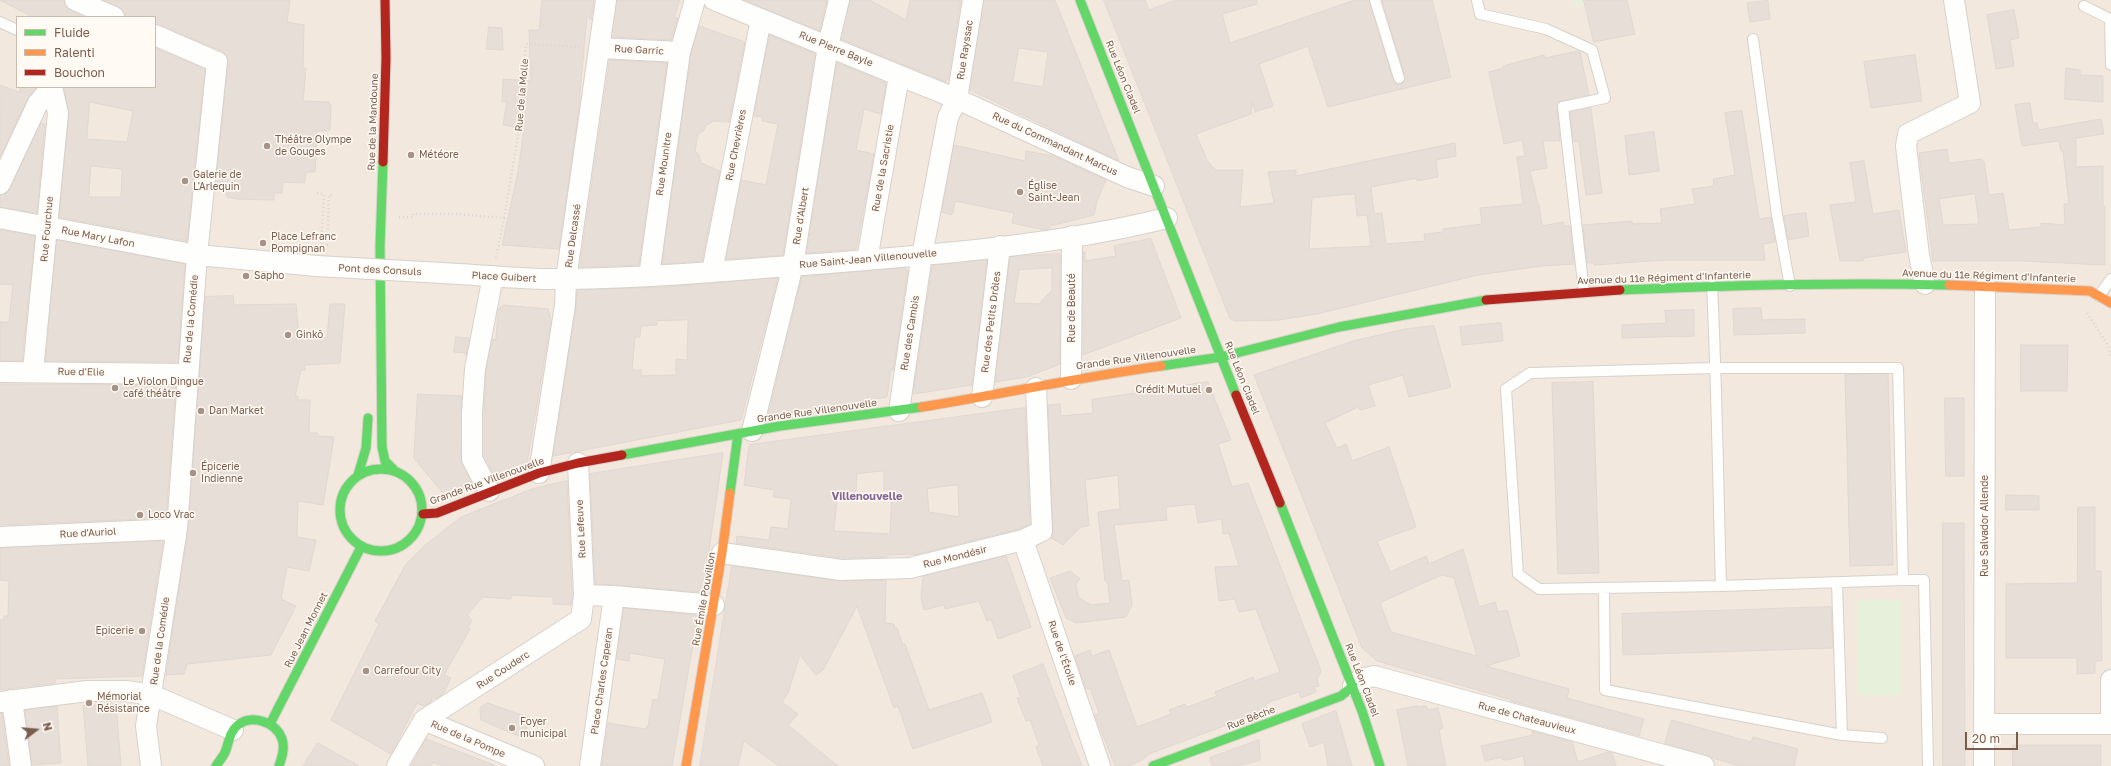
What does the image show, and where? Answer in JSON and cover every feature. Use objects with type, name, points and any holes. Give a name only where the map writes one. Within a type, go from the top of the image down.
[{"type":"main road","name":"Rue de la Mandoune","points":[[385,0],[386,58],[380,246],[382,447],[385,461],[394,470]]},
{"type":"main road","name":"Rue Léon Cladel","points":[[1080,0],[1353,686],[1380,766]]},
{"type":"main road","name":"Rue de la Mandoune","points":[[371,342],[373,287],[380,246]]},
{"type":"main road","name":"Avenue du 11e Régiment d'Infanterie","points":[[1221,357],[1339,327],[1473,301],[1584,292],[1712,286],[1790,286],[1867,283],[1925,284],[2090,291],[2111,303]]},
{"type":"main road","name":"Grande Rue Villenouvelle","points":[[423,514],[437,513],[489,491],[539,473],[578,463],[745,432],[899,411],[1036,388],[1071,379],[1221,357]]},
{"type":"main road","points":[[358,475],[369,470],[382,468],[394,470],[404,475],[419,492],[423,514],[419,527],[412,539],[401,547],[388,551],[374,551],[361,547],[350,538],[342,526],[339,512],[341,498],[348,485],[358,475],[364,463],[368,445],[369,405]]},
{"type":"main road","name":"Rue Émile Pouvillon","points":[[686,766],[722,554],[745,432]]},
{"type":"main road","name":"Rue Jean Monnet","points":[[270,724],[361,547]]},
{"type":"main road","name":"Rue Bêche","points":[[1153,766],[1341,696],[1353,686]]},
{"type":"main road","points":[[228,764],[226,749],[227,742],[233,730],[239,724],[252,720],[270,724],[280,734],[284,749],[281,765]]},
{"type":"main road","points":[[216,766],[226,749]]},
{"type":"street","points":[[70,16],[75,0],[112,16]]},
{"type":"street","name":"Rue Delcassé","points":[[539,473],[606,0]]},
{"type":"street","name":"Rue Mounitre","points":[[649,276],[680,52],[695,0]]},
{"type":"street","name":"Rue Pierre Bayle","points":[[714,0],[957,99]]},
{"type":"street","name":"Rue d'Albert","points":[[745,432],[793,265],[828,46],[839,0]]},
{"type":"street","name":"Rue Rayssac","points":[[922,256],[948,117],[957,99],[973,0]]},
{"type":"street","points":[[1925,284],[1919,255],[1906,146],[1908,134],[1970,103],[1954,0]]},
{"type":"street","name":"Rue Chevrières","points":[[712,272],[761,19]]},
{"type":"street","name":"Rue de la Comédie","points":[[151,766],[146,726],[177,530],[196,255],[217,62],[156,35]]},
{"type":"street","name":"Rue Garric","points":[[599,48],[680,52]]},
{"type":"street","name":"Rue de la Sacristie","points":[[867,260],[899,76]]},
{"type":"street","points":[[0,184],[38,104],[51,88]]},
{"type":"street","name":"Rue Fourchue","points":[[33,371],[58,113],[52,88]]},
{"type":"street","name":"Rue du Commandant Marcus","points":[[957,99],[1127,177],[1154,186]]},
{"type":"street","name":"Rue Mary Lafon","points":[[0,218],[47,235],[196,255]]},
{"type":"street","name":"Rue Saint-Jean Villenouvelle","points":[[566,279],[712,272],[922,256],[1118,230],[1167,218]]},
{"type":"street","name":"Rue de Beauté","points":[[1071,379],[1072,236]]},
{"type":"street","name":"Rue des Petits Drôles","points":[[982,397],[1000,246]]},
{"type":"street","name":"Pont des Consuls","points":[[196,255],[317,266],[442,273]]},
{"type":"street","name":"Rue des Cambis","points":[[899,411],[922,256]]},
{"type":"street","name":"Place Guibert","points":[[442,273],[566,279]]},
{"type":"street","points":[[489,491],[472,459],[472,412],[475,369],[493,276]]},
{"type":"street","name":"Rue Salvador Allende","points":[[1984,766],[1985,286]]},
{"type":"street","name":"Rue d'Elie","points":[[0,372],[33,371],[187,374]]},
{"type":"street","name":"Rue Mondésir","points":[[722,554],[841,570],[910,568],[1023,540],[1042,531],[1036,388]]},
{"type":"street","name":"Rue Lefeuve","points":[[578,463],[584,595]]},
{"type":"street","name":"Rue d'Auriol","points":[[0,537],[177,530]]},
{"type":"street","name":"Rue de l'Étoile","points":[[1023,540],[1100,766]]},
{"type":"street","points":[[584,595],[614,596],[714,605]]},
{"type":"street","name":"Rue Couderc","points":[[398,766],[424,720],[581,619],[584,595]]},
{"type":"street","name":"Place Charles Caperan","points":[[590,766],[614,596]]},
{"type":"street","name":"Rue de Chateauvieux","points":[[1353,686],[1362,679],[1374,676],[1704,766]]},
{"type":"street","points":[[1984,724],[2111,724],[2111,680]]},
{"type":"street","points":[[21,766],[6,701],[87,691],[126,691],[152,695],[233,730]]},
{"type":"street","name":"Rue de la Pompe","points":[[424,720],[534,766]]},
{"type":"lane","points":[[1375,0],[1399,78]]},
{"type":"lane","points":[[1477,0],[1480,14],[1546,29],[1592,50],[1604,98],[1563,107],[1584,292]]},
{"type":"lane","points":[[2084,6],[2110,19],[2111,65]]},
{"type":"lane","points":[[0,22],[16,30]]},
{"type":"lane","points":[[1753,39],[1777,215],[1790,286]]},
{"type":"lane","points":[[2099,296],[2111,279]]},
{"type":"lane","points":[[1712,286],[1721,586]]},
{"type":"lane","points":[[1903,580],[1898,368],[1714,368],[1530,373],[1506,389],[1518,574],[1539,589],[1721,586],[1924,580],[1928,764]]},
{"type":"lane","points":[[1837,583],[1842,735]]},
{"type":"lane","points":[[1604,588],[1605,690],[1842,735],[1882,738]]},
{"type":"path","name":"Rue de la Molle","points":[[504,218],[518,136],[526,44],[599,48]]},
{"type":"path","points":[[317,194],[334,195]]},
{"type":"path","points":[[324,194],[321,245],[327,245],[329,195]]},
{"type":"path","points":[[394,216],[413,217],[413,214],[457,214],[504,218],[497,249]]},
{"type":"path","points":[[2093,320],[2107,344],[2111,356]]},
{"type":"shaded area","points":[[0,0],[2111,0],[2111,766],[0,766]]},
{"type":"green space","points":[[1572,0],[1584,0],[1585,5],[1581,5],[1579,11]]},
{"type":"green space","points":[[1857,600],[1901,600],[1901,695],[1857,695]]},
{"type":"building","points":[[0,0],[64,0],[66,6],[70,10],[83,16],[31,16]]},
{"type":"building","points":[[104,0],[290,0],[287,22],[304,25],[303,68],[306,68],[303,101],[329,102],[331,105],[330,130],[317,131],[315,172],[306,172],[305,183],[283,182],[282,193],[274,193],[274,200],[236,199],[227,197],[226,190],[215,188],[228,63],[227,56],[222,51],[156,24],[156,16],[125,16],[123,11],[119,7]]},
{"type":"building","points":[[542,0],[594,0],[591,20],[587,16],[578,115],[559,249],[502,245],[518,172],[524,129],[503,125],[507,102],[502,102],[503,79],[531,81],[529,30],[539,30]]},
{"type":"building","points":[[617,0],[680,0],[674,17],[678,18],[671,40],[612,37]]},
{"type":"building","points":[[744,0],[827,0],[820,31]]},
{"type":"building","points":[[850,0],[870,0],[906,20],[910,0],[961,0],[948,80],[946,79],[946,82],[841,39]]},
{"type":"building","points":[[984,0],[1055,0],[1119,161],[970,90]],"holes":[[[1019,48],[1048,52],[1043,87],[1013,82]]]},
{"type":"building","points":[[1104,0],[1145,0],[1149,10],[1176,0],[1257,0],[1257,4],[1222,14],[1230,43],[1355,0],[1369,0],[1393,80],[1398,84],[1404,82],[1405,76],[1382,0],[1432,0],[1451,77],[1328,107],[1308,46],[1259,64],[1273,106],[1255,112],[1253,102],[1251,114],[1196,134],[1207,160],[1215,170],[1243,170],[1240,207],[1274,203],[1268,172],[1296,170],[1296,176],[1455,143],[1456,156],[1436,160],[1438,177],[1417,181],[1417,178],[1371,187],[1374,214],[1382,213],[1386,244],[1425,241],[1424,234],[1443,232],[1443,229],[1482,224],[1480,208],[1523,204],[1517,157],[1525,156],[1522,140],[1504,144],[1489,72],[1504,68],[1503,66],[1544,55],[1545,58],[1578,51],[1580,52],[1589,95],[1559,102],[1557,108],[1560,141],[1543,141],[1547,168],[1530,171],[1539,204],[1542,226],[1563,222],[1564,226],[1570,226],[1574,264],[1542,266],[1478,275],[1317,314],[1278,320],[1234,321],[1230,318]],"holes":[[[1355,194],[1357,216],[1367,215],[1371,246],[1309,249],[1312,198]]]},
{"type":"building","points":[[1584,0],[1627,0],[1635,34],[1594,42]]},
{"type":"building","points":[[1768,1],[1770,19],[1750,22],[1747,3]]},
{"type":"building","points":[[2014,10],[2019,38],[2010,40],[2014,66],[1996,69],[1987,15]]},
{"type":"building","points":[[699,26],[745,42],[729,122],[714,121],[706,125],[704,130],[698,134],[695,151],[699,155],[701,163],[720,171],[702,261],[662,264],[691,54]]},
{"type":"building","points":[[489,27],[502,28],[503,50],[487,49]]},
{"type":"building","points":[[770,35],[815,54],[783,255],[726,259],[741,180],[766,185],[778,124],[762,121],[762,117],[754,116]]},
{"type":"building","points":[[156,48],[205,69],[187,241],[59,217],[69,114],[64,88],[156,88]],"holes":[[[90,102],[133,111],[127,142],[87,139]],[[91,166],[122,169],[121,197],[89,197]]]},
{"type":"building","points":[[1915,55],[1922,101],[1871,108],[1864,62]]},
{"type":"building","points":[[610,60],[667,63],[639,265],[580,267]]},
{"type":"building","points":[[837,63],[886,83],[881,114],[864,109],[856,150],[874,154],[856,249],[807,253]]},
{"type":"building","points":[[2066,68],[2080,70],[2080,75],[2103,76],[2103,102],[2065,99]]},
{"type":"building","points":[[0,85],[19,92],[21,88],[36,88],[28,98],[0,157]]},
{"type":"building","points":[[2030,103],[2033,123],[2037,123],[2038,130],[2101,119],[2104,134],[2076,138],[2076,167],[2103,166],[2105,265],[2022,261],[1933,261],[1919,153],[1947,149],[1949,163],[1982,159],[1982,162],[1984,161],[1989,195],[2003,193],[2009,230],[2041,227],[2041,223],[2065,225],[2064,204],[2069,204],[2063,151],[2061,151],[2059,141],[2022,146],[2015,105]],"holes":[[[1975,194],[1979,224],[1943,225],[1939,199]]]},
{"type":"building","points":[[1591,108],[1602,193],[1586,195],[1579,142],[1573,141],[1570,112]]},
{"type":"building","points":[[1742,111],[1759,219],[1771,217],[1775,242],[1763,244],[1765,260],[1665,260],[1594,265],[1594,263],[1587,263],[1583,225],[1632,221],[1632,224],[1662,223],[1660,209],[1695,204],[1692,189],[1714,186],[1713,179],[1735,175],[1725,113]]},
{"type":"building","points":[[41,123],[45,124],[37,213],[0,207],[0,195],[6,194],[10,189]]},
{"type":"building","points":[[1654,132],[1659,171],[1629,175],[1625,136]]},
{"type":"building","name":"Église Saint-Jean","points":[[954,145],[1025,161],[1026,151],[1053,156],[1106,180],[1097,201],[1094,215],[1050,226],[1049,229],[1045,230],[1012,223],[1014,213],[955,201],[953,213],[951,215],[942,212]]},
{"type":"building","points":[[1864,161],[1873,214],[1899,210],[1906,252],[1863,258],[1863,261],[1840,261],[1830,205],[1856,202],[1850,163]]},
{"type":"building","points":[[1806,213],[1809,236],[1788,240],[1784,216]]},
{"type":"building","points":[[0,230],[35,236],[22,361],[0,361],[0,322],[9,322],[13,285],[0,284]]},
{"type":"building","points":[[1151,239],[1181,318],[1083,355],[1083,252],[1085,252],[1085,261],[1116,256],[1114,246]]},
{"type":"building","points":[[57,240],[185,264],[178,362],[46,361]]},
{"type":"building","points":[[1060,254],[1060,364],[1027,377],[995,382],[1010,257]],"holes":[[[1052,268],[1052,290],[1039,304],[1014,303],[1019,270]]]},
{"type":"building","points":[[987,260],[972,385],[913,394],[932,266]]},
{"type":"building","points":[[906,268],[906,271],[908,270],[893,371],[891,368],[887,397],[768,416],[802,277]]},
{"type":"building","points":[[778,278],[741,420],[553,456],[576,307],[577,290],[666,287]],"holes":[[[688,320],[687,360],[676,359],[676,375],[641,376],[641,370],[632,370],[635,337],[640,337],[641,326],[657,325],[657,321]]]},
{"type":"building","points":[[233,296],[234,305],[296,304],[299,338],[327,338],[330,304],[345,304],[340,363],[305,365],[305,370],[301,370],[295,396],[298,396],[298,400],[310,400],[309,433],[318,433],[318,436],[334,437],[323,505],[298,501],[297,537],[316,540],[309,571],[287,567],[281,599],[296,606],[271,655],[187,664],[184,674],[166,675],[188,530],[205,297]]},
{"type":"building","points":[[504,305],[548,309],[551,320],[527,464],[495,477],[484,456],[486,370],[492,339],[496,340],[498,310]]},
{"type":"building","points":[[1761,308],[1762,320],[1805,319],[1805,333],[1734,335],[1733,309]]},
{"type":"building","points":[[1694,310],[1694,336],[1622,338],[1622,325],[1666,323],[1665,311]]},
{"type":"building","points":[[1501,323],[1503,341],[1462,345],[1460,327]]},
{"type":"building","points":[[1434,326],[1451,387],[1409,397],[1403,375],[1368,385],[1375,406],[1360,410],[1358,407],[1325,423],[1337,448],[1346,444],[1352,461],[1389,447],[1416,527],[1377,541],[1390,572],[1426,556],[1429,564],[1463,549],[1479,607],[1495,602],[1498,612],[1507,610],[1520,656],[1486,666],[1569,689],[1567,698],[1644,719],[1639,736],[1511,701],[1512,700],[1377,661],[1362,648],[1254,375],[1353,341],[1405,329]],"holes":[[[1442,575],[1454,578],[1477,656],[1391,632],[1380,603]]]},
{"type":"building","points":[[456,337],[469,338],[466,356],[466,353],[454,352]]},
{"type":"building","points":[[2021,345],[2068,345],[2067,391],[2021,391]]},
{"type":"building","points":[[1888,374],[1893,565],[1850,566],[1845,375]]},
{"type":"building","points":[[1208,382],[1231,440],[1218,444],[1232,487],[1248,483],[1321,671],[1317,680],[1319,686],[1314,687],[1316,692],[1301,698],[1299,692],[1272,701],[1265,705],[1267,708],[1256,714],[1149,754],[1142,760],[1129,766],[1115,766],[1095,715],[1099,713],[1090,688],[1086,690],[1075,656],[1090,650],[1092,656],[1109,650],[1137,727],[1171,714],[1169,710],[1185,704],[1187,707],[1217,696],[1215,692],[1253,677],[1255,681],[1280,672],[1256,609],[1239,612],[1235,599],[1219,601],[1215,567],[1239,566],[1229,533],[1223,534],[1222,519],[1198,523],[1195,504],[1166,507],[1167,520],[1114,525],[1122,581],[1129,580],[1132,605],[1126,617],[1076,623],[1066,618],[1050,578],[1070,571],[1080,579],[1076,584],[1078,597],[1091,605],[1110,603],[1108,583],[1105,581],[1098,512],[1120,509],[1118,475],[1085,480],[1089,526],[1081,527],[1063,545],[1051,538],[1053,531],[1048,405],[1060,404],[1061,416],[1093,413],[1092,400]]},
{"type":"building","points":[[1593,382],[1599,573],[1558,574],[1552,383]]},
{"type":"building","points":[[0,384],[176,385],[166,518],[0,525]]},
{"type":"building","points":[[418,394],[462,396],[461,459],[473,485],[445,496],[414,458]]},
{"type":"building","points":[[1945,398],[1964,398],[1964,476],[1946,476]]},
{"type":"building","points":[[1025,408],[1030,524],[1019,529],[914,555],[887,555],[887,557],[842,558],[736,543],[737,536],[769,540],[771,527],[788,529],[791,499],[773,497],[774,490],[744,485],[749,445]],"holes":[[[884,471],[884,490],[892,489],[890,534],[834,531],[837,499],[844,501],[844,492],[856,491],[857,474]],[[958,485],[959,517],[929,512],[927,489]]]},
{"type":"building","points":[[723,453],[703,592],[595,584],[590,474]]},
{"type":"building","points":[[567,481],[572,595],[571,605],[553,604],[553,597],[511,595],[511,599],[483,597],[467,615],[472,620],[468,628],[470,629],[444,675],[451,678],[443,694],[436,699],[433,697],[430,703],[424,706],[417,703],[391,754],[331,720],[379,624],[375,621],[406,564],[424,546],[461,517],[532,489]]},
{"type":"building","points":[[2006,495],[2039,496],[2039,510],[2006,510]]},
{"type":"building","points":[[2078,507],[2095,507],[2095,571],[2101,571],[2102,661],[2095,661],[2095,673],[2077,674],[2077,658],[2006,658],[2006,584],[2077,583]]},
{"type":"building","points":[[1943,523],[1964,523],[1965,766],[1943,766]]},
{"type":"building","points":[[163,541],[142,676],[55,679],[55,683],[0,690],[0,620],[4,619],[4,616],[8,616],[9,581],[0,580],[0,548]]},
{"type":"building","points":[[1006,556],[1031,627],[998,639],[991,619],[987,621],[979,601],[945,609],[944,605],[924,610],[921,598],[923,577]]},
{"type":"building","points":[[732,566],[840,581],[886,580],[885,623],[894,624],[895,628],[897,628],[903,645],[905,644],[929,710],[982,693],[992,722],[913,749],[898,706],[894,708],[857,606],[823,670],[816,675],[800,655],[788,693],[782,702],[798,714],[788,725],[838,766],[779,766],[744,741],[738,766],[700,766]]},
{"type":"building","points":[[1831,607],[1833,648],[1623,655],[1622,614]]},
{"type":"building","points":[[624,608],[698,615],[672,766],[602,766],[608,723],[645,729],[648,726],[653,699],[658,700],[665,659],[630,653],[629,661],[617,659]]},
{"type":"building","points":[[1043,664],[1082,766],[1043,766],[1036,747],[1039,745],[1030,720],[1026,721],[1017,698],[1021,697],[1013,676]]},
{"type":"building","name":"Foyer municipal","points":[[488,703],[530,718],[523,738],[481,720],[481,707]]},
{"type":"building","points":[[116,704],[121,766],[88,766],[83,706]]},
{"type":"building","points":[[57,706],[61,763],[32,765],[25,710]]},
{"type":"building","points":[[1426,706],[1428,710],[1438,708],[1443,728],[1439,730],[1446,766],[1408,766],[1397,710]]},
{"type":"building","points":[[1336,711],[1352,766],[1328,766],[1324,742],[1310,747],[1302,724]]},
{"type":"building","points":[[0,713],[2,713],[9,766],[0,766]]},
{"type":"building","points":[[1672,720],[1751,742],[1753,737],[1798,749],[1794,766],[1739,766],[1665,743]]},
{"type":"building","points":[[1532,731],[1572,742],[1578,762],[1608,752],[1612,753],[1616,766],[1525,766],[1523,756],[1507,760],[1503,760],[1502,757],[1485,761],[1481,746],[1533,735]]},
{"type":"building","points":[[426,739],[494,766],[442,766],[433,762],[431,766],[412,766]]},
{"type":"building","points":[[1259,740],[1260,760],[1238,766],[1212,766],[1210,758]]},
{"type":"building","points":[[318,743],[359,766],[303,766]]},
{"type":"building","points":[[2013,745],[2101,745],[2101,766],[2013,766]]},
{"type":"traffic: fast","points":[[1080,0],[1236,395]]},
{"type":"traffic: fast","points":[[383,162],[380,246],[382,447],[385,461],[394,470]]},
{"type":"traffic: fast","points":[[1620,290],[1784,284],[1949,285]]},
{"type":"traffic: fast","points":[[1161,366],[1221,357],[1339,327],[1486,300]]},
{"type":"traffic: fast","points":[[622,455],[780,426],[922,407]]},
{"type":"traffic: fast","points":[[358,475],[366,448],[368,418]]},
{"type":"traffic: fast","points":[[730,493],[738,434]]},
{"type":"traffic: fast","points":[[373,469],[389,469],[404,476],[415,487],[422,502],[422,510],[422,518],[419,526],[410,539],[397,548],[389,551],[373,551],[358,544],[347,533],[340,518],[340,502],[347,487],[358,476],[373,469]]},
{"type":"traffic: fast","points":[[1280,503],[1362,711],[1380,766]]},
{"type":"traffic: fast","points":[[270,724],[361,547]]},
{"type":"traffic: fast","points":[[1153,766],[1341,696],[1353,686]]},
{"type":"traffic: fast","points":[[216,766],[225,752],[230,736],[235,727],[250,720],[256,720],[269,724],[279,733],[283,742],[282,756],[279,766]]},
{"type":"traffic: slow","points":[[1949,285],[2090,291],[2111,303]]},
{"type":"traffic: slow","points":[[922,407],[1101,375],[1161,366]]},
{"type":"traffic: slow","points":[[686,766],[722,553],[730,493]]},
{"type":"traffic: jam","points":[[383,162],[386,58],[385,0]]},
{"type":"traffic: jam","points":[[1486,300],[1620,290]]},
{"type":"traffic: jam","points":[[1236,395],[1280,503]]},
{"type":"traffic: jam","points":[[423,514],[437,513],[539,473],[578,463],[622,455]]},
{"type":"place","name":"Théâtre Olympe de Gouges","points":[[267,146]]},
{"type":"place","name":"Météore","points":[[411,155]]},
{"type":"place","name":"Galerie de L'Arlequin","points":[[185,181]]},
{"type":"place","name":"Église Saint-Jean","points":[[1020,192]]},
{"type":"place","name":"Place Lefranc Pompignan","points":[[263,243]]},
{"type":"place","name":"Sapho","points":[[246,276]]},
{"type":"place","name":"Ginkō","points":[[288,335]]},
{"type":"place","name":"Le Violon Dingue café théâtre","points":[[115,388]]},
{"type":"place","name":"Crédit Mutuel","points":[[1209,390]]},
{"type":"place","name":"Dan Market","points":[[201,411]]},
{"type":"place","name":"Épicerie Indienne","points":[[193,473]]},
{"type":"place","name":"Loco Vrac","points":[[140,515]]},
{"type":"place","name":"Epicerie","points":[[142,631]]},
{"type":"place","name":"Carrefour City","points":[[366,671]]},
{"type":"place","name":"Mémorial Résistance","points":[[89,703]]},
{"type":"place","name":"Foyer municipal","points":[[512,728]]},
{"type":"district","name":"Villenouvelle","points":[[867,497]]}]
